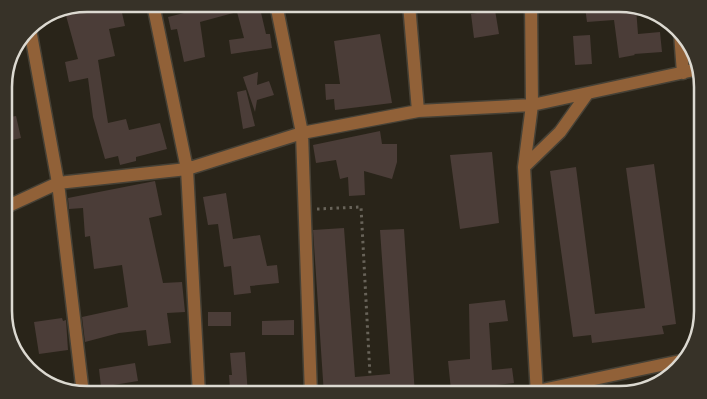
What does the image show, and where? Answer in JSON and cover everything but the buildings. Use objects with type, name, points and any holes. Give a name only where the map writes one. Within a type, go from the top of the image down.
[{"type":"street","points":[[155,12],[187,169],[199,386]]},
{"type":"street","points":[[278,12],[302,133],[311,386]]},
{"type":"street","points":[[410,12],[418,111]]},
{"type":"street","points":[[531,12],[532,105],[524,167],[534,386]]},
{"type":"street","points":[[32,37],[58,183],[81,386]]},
{"type":"street","points":[[681,45],[682,73]]},
{"type":"street","points":[[12,204],[58,183],[187,169],[302,133],[418,111],[532,105],[692,71]]},
{"type":"street","points":[[524,167],[560,132],[587,94]]},
{"type":"street","points":[[578,386],[667,370]]},
{"type":"path","points":[[304,210],[360,207],[370,376]]}]
